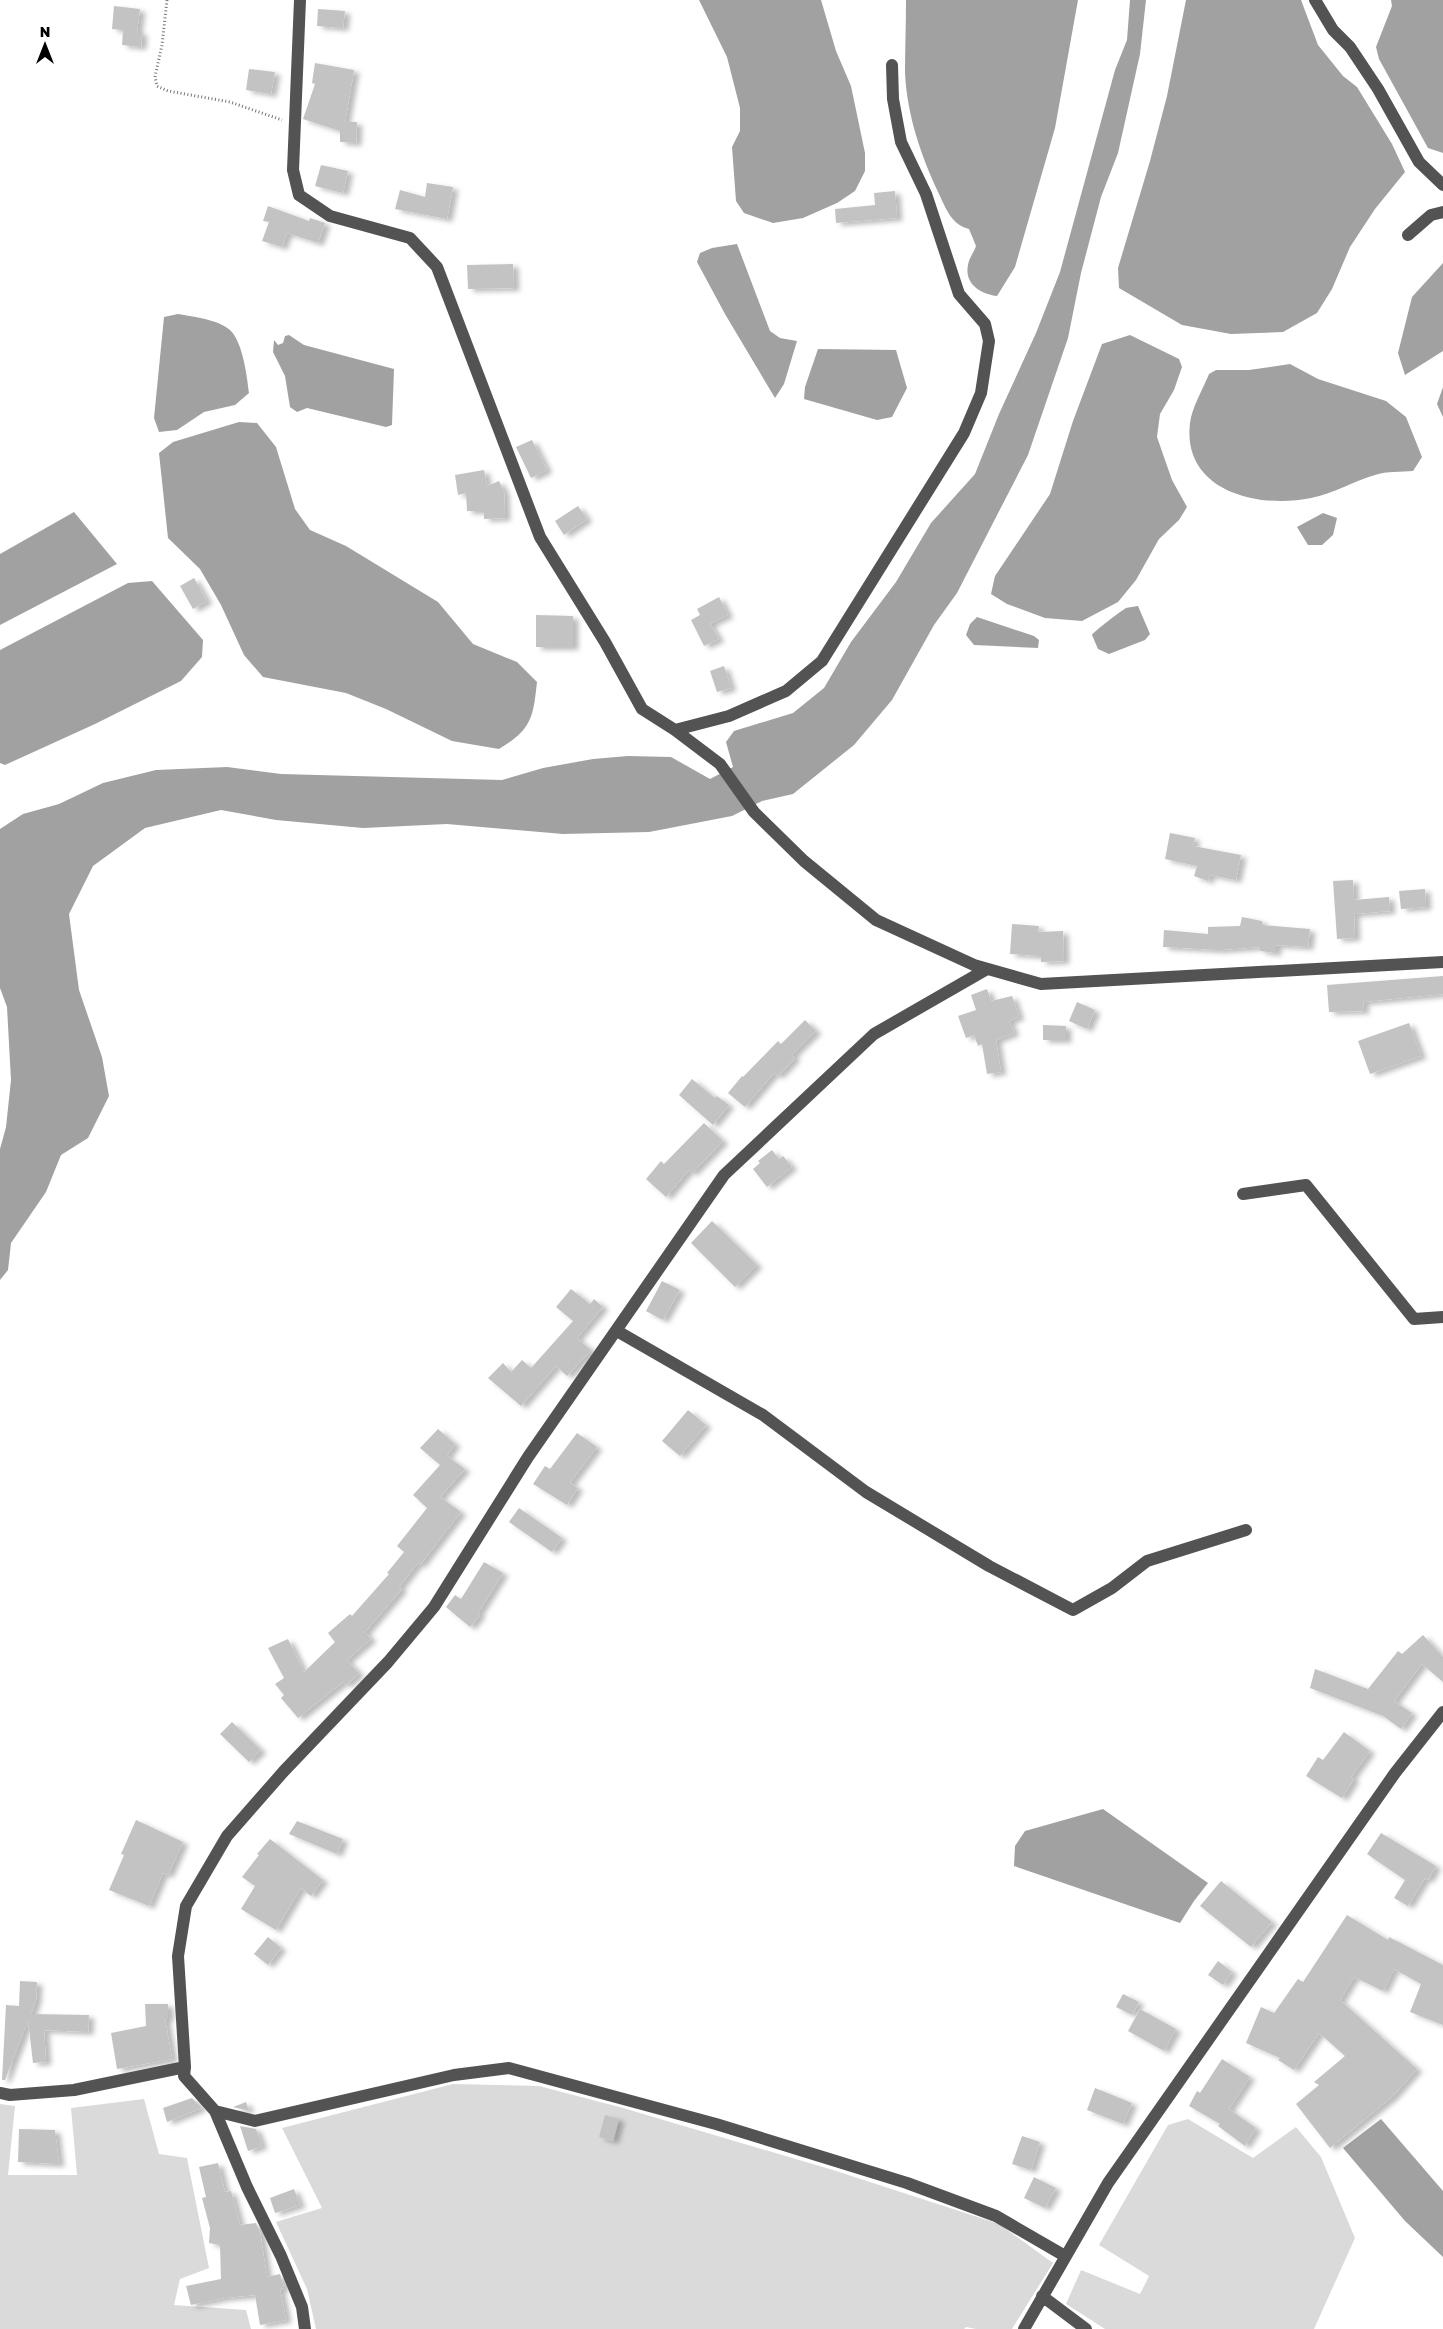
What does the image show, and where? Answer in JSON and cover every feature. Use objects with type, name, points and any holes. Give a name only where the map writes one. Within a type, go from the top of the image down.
[{"type":"street","points":[[300,0],[293,170],[299,195],[330,216],[410,238],[437,267],[540,537],[605,642],[642,709],[675,730],[720,764],[754,812],[804,861],[876,920],[974,966],[1041,984],[1443,962]]},
{"type":"street","points":[[1316,0],[1333,30],[1350,47],[1378,89],[1419,162],[1443,185]]},
{"type":"street","points":[[675,730],[728,716],[786,690],[822,661],[964,433],[981,392],[989,340],[985,324],[959,294],[926,194],[901,142],[894,99],[892,65]]},
{"type":"street","points":[[1408,235],[1431,215],[1443,212]]},
{"type":"street","points":[[304,2329],[302,2306],[285,2264],[247,2187],[215,2111],[184,2076],[178,1956],[186,1906],[227,1836],[284,1771],[388,1662],[434,1607],[528,1457],[724,1175],[874,1034],[988,969]]},
{"type":"street","points":[[1243,1194],[1306,1185],[1414,1319],[1443,1317]]},
{"type":"street","points":[[617,1331],[763,1415],[866,1492],[989,1566],[1074,1610],[1112,1588],[1147,1560],[1246,1530]]},
{"type":"street","points":[[1024,2329],[1108,2183],[1394,1774],[1443,1712]]},
{"type":"street","points":[[0,2093],[10,2095],[74,2090],[185,2067]]},
{"type":"street","points":[[215,2111],[255,2121],[454,2075],[509,2068],[716,2124],[907,2183],[996,2216],[1065,2256]]},
{"type":"street","points":[[1042,2296],[1086,2329]]},
{"type":"path","points":[[166,0],[162,45],[155,77],[157,86],[168,91],[230,102],[294,124]]},
{"type":"shaded area","points":[[699,0],[821,0],[836,51],[851,86],[865,153],[865,171],[855,191],[837,203],[803,218],[773,223],[744,213],[736,201],[732,147],[740,131],[740,108],[727,57]]},
{"type":"shaded area","points":[[906,0],[1078,0],[1055,128],[1015,267],[997,296],[985,293],[971,283],[967,272],[976,246],[969,229],[958,224],[947,211],[932,180],[916,135],[906,89]]},
{"type":"shaded area","points":[[1130,0],[1146,0],[1140,54],[1118,153],[1101,197],[1081,273],[1068,338],[1028,455],[957,593],[934,625],[892,700],[854,745],[793,794],[762,801],[732,816],[649,832],[563,834],[447,824],[363,828],[276,820],[221,810],[145,828],[93,866],[69,914],[79,990],[102,1057],[109,1096],[88,1138],[61,1155],[46,1192],[11,1243],[8,1270],[0,1280],[0,1149],[6,1127],[11,1080],[7,1007],[0,988],[0,829],[23,814],[59,804],[103,783],[156,770],[227,767],[281,774],[502,780],[543,768],[593,759],[628,756],[671,757],[710,779],[733,767],[726,742],[734,731],[793,713],[824,688],[851,642],[896,582],[931,523],[975,474],[999,414],[1036,333],[1060,272],[1115,70],[1127,40]]},
{"type":"shaded area","points":[[1186,0],[1301,0],[1318,45],[1343,76],[1357,87],[1392,144],[1405,172],[1375,209],[1350,247],[1332,289],[1317,313],[1283,332],[1231,334],[1182,325],[1119,288],[1118,268],[1167,96]]},
{"type":"shaded area","points":[[1391,0],[1443,0],[1443,153],[1428,148],[1379,59],[1376,47],[1392,6]]},
{"type":"shaded area","points":[[737,244],[770,331],[780,338],[797,341],[784,384],[775,398],[725,314],[697,262],[700,253],[712,248]]},
{"type":"shaded area","points":[[1443,263],[1443,351],[1405,375],[1398,353],[1412,297]]},
{"type":"shaded area","points":[[178,314],[219,323],[230,330],[241,351],[246,369],[249,393],[235,405],[204,412],[177,430],[159,432],[154,418],[164,317]]},
{"type":"shaded area","points":[[289,335],[304,345],[394,369],[392,425],[386,427],[307,408],[297,412],[290,407],[285,376],[273,352],[274,340],[278,345],[283,343],[285,336]]},
{"type":"shaded area","points":[[1130,335],[1179,359],[1182,367],[1174,390],[1160,414],[1157,437],[1172,480],[1187,507],[1179,520],[1159,539],[1136,580],[1118,602],[1082,621],[1045,618],[1007,604],[991,594],[995,576],[1050,494],[1073,421],[1102,344]]},
{"type":"shaded area","points":[[818,349],[896,350],[907,388],[892,417],[877,420],[804,399],[805,387]]},
{"type":"shaded area","points":[[1290,364],[1318,379],[1386,401],[1406,417],[1422,457],[1413,471],[1380,474],[1319,496],[1290,501],[1247,497],[1228,490],[1211,480],[1198,465],[1191,446],[1190,423],[1195,404],[1209,374],[1216,370],[1249,370]]},
{"type":"shaded area","points":[[1443,387],[1443,417],[1437,404]]},
{"type":"shaded area","points":[[239,422],[257,423],[276,447],[295,509],[310,530],[346,546],[438,602],[473,644],[517,662],[537,682],[534,705],[529,721],[524,729],[510,742],[499,749],[452,741],[386,709],[346,693],[263,677],[244,655],[221,605],[200,569],[168,538],[159,453],[173,442]]},
{"type":"shaded area","points":[[74,512],[117,564],[0,625],[0,554]]},
{"type":"shaded area","points":[[1323,513],[1337,518],[1333,535],[1322,545],[1308,545],[1297,527]]},
{"type":"shaded area","points":[[152,581],[203,640],[202,657],[181,681],[95,724],[5,765],[0,763],[0,650],[128,583]]},
{"type":"shaded area","points":[[1138,606],[1150,634],[1145,640],[1109,654],[1098,649],[1092,635],[1126,608]]},
{"type":"shaded area","points":[[977,617],[1034,636],[1039,640],[1038,648],[974,645],[966,635],[970,624]]},
{"type":"shaded area","points":[[1103,1809],[1208,1883],[1180,1923],[1014,1866],[1015,1846],[1025,1831]]},
{"type":"shaded area","points":[[453,2084],[539,2086],[623,2108],[833,2170],[999,2224],[1053,2263],[1012,2329],[976,2329],[966,2327],[964,2329],[316,2329],[307,2289],[276,2222],[322,2208],[282,2128]]},
{"type":"shaded area","points":[[144,2099],[159,2154],[187,2158],[209,2268],[180,2279],[174,2305],[246,2310],[251,2329],[0,2329],[0,2104],[15,2106],[8,2175],[77,2175],[71,2108]]},
{"type":"shaded area","points":[[1188,2119],[1253,2158],[1296,2127],[1321,2157],[1355,2238],[1314,2329],[1105,2329],[1066,2304],[1081,2270],[1140,2294],[1149,2276],[1099,2245],[1168,2125]]},
{"type":"shaded area","points":[[1381,2119],[1443,2191],[1443,2257],[1405,2221],[1343,2148]]},
{"type":"building","points":[[114,6],[140,9],[137,32],[142,32],[141,47],[122,45],[123,30],[112,29]]},
{"type":"building","points":[[318,9],[345,11],[343,28],[317,26]]},
{"type":"building","points":[[315,63],[354,70],[345,122],[357,122],[356,143],[340,142],[340,131],[303,119],[315,84],[312,83]]},
{"type":"building","points":[[249,69],[275,72],[271,94],[246,90]]},
{"type":"building","points":[[321,165],[348,171],[343,193],[315,186]]},
{"type":"building","points":[[427,183],[453,187],[447,219],[395,209],[400,190],[425,197]]},
{"type":"building","points":[[895,191],[897,218],[836,223],[835,209],[875,205],[874,193]]},
{"type":"building","points":[[268,206],[309,221],[310,218],[325,223],[318,243],[287,233],[282,247],[262,241],[269,222],[263,221]]},
{"type":"building","points":[[513,264],[514,288],[468,289],[467,265]]},
{"type":"building","points":[[532,440],[547,470],[531,478],[516,447]]},
{"type":"building","points":[[484,470],[487,486],[499,481],[504,492],[505,518],[484,519],[484,511],[467,511],[466,493],[458,495],[455,475]]},
{"type":"building","points":[[578,506],[587,519],[564,535],[555,521]]},
{"type":"building","points":[[194,578],[207,601],[193,609],[180,586]]},
{"type":"building","points":[[719,597],[728,615],[710,624],[719,639],[704,646],[691,620],[700,615],[697,609]]},
{"type":"building","points":[[536,615],[573,616],[573,647],[536,647]]},
{"type":"building","points":[[724,666],[731,688],[717,692],[710,671]]},
{"type":"building","points":[[1170,833],[1195,838],[1193,846],[1241,855],[1236,880],[1210,875],[1208,881],[1194,876],[1197,866],[1165,859]]},
{"type":"building","points":[[1353,880],[1354,900],[1389,897],[1390,911],[1354,914],[1355,938],[1337,939],[1333,881]]},
{"type":"building","points":[[1425,889],[1426,907],[1401,909],[1399,891]]},
{"type":"building","points":[[1242,917],[1262,921],[1262,925],[1310,929],[1308,947],[1276,945],[1276,953],[1260,951],[1260,947],[1220,950],[1163,947],[1164,930],[1208,934],[1208,927],[1240,926]]},
{"type":"building","points":[[1012,924],[1039,926],[1038,932],[1063,931],[1064,961],[1041,962],[1041,956],[1010,954]]},
{"type":"building","points":[[1443,976],[1443,994],[1363,1002],[1364,1011],[1329,1012],[1327,985]]},
{"type":"building","points":[[987,989],[991,1001],[1012,996],[1019,1017],[1009,1021],[1014,1033],[996,1040],[1001,1072],[987,1074],[982,1044],[978,1046],[974,1035],[966,1038],[958,1016],[976,1010],[971,995]]},
{"type":"building","points":[[1077,1002],[1095,1010],[1087,1029],[1069,1021]]},
{"type":"building","points":[[805,1020],[816,1031],[792,1055],[795,1058],[778,1076],[774,1073],[745,1107],[728,1093],[742,1076],[778,1041],[781,1044]]},
{"type":"building","points":[[1409,1023],[1421,1056],[1370,1074],[1358,1041]]},
{"type":"building","points":[[1043,1025],[1066,1026],[1066,1040],[1043,1040]]},
{"type":"building","points":[[692,1079],[715,1098],[717,1096],[729,1105],[713,1125],[679,1095]]},
{"type":"building","points":[[704,1123],[723,1141],[692,1173],[689,1170],[666,1197],[646,1179],[661,1161],[664,1164]]},
{"type":"building","points":[[772,1150],[779,1159],[783,1156],[792,1167],[767,1187],[753,1169],[760,1163],[758,1161]]},
{"type":"building","points":[[712,1221],[757,1265],[735,1287],[691,1243]]},
{"type":"building","points":[[662,1281],[680,1290],[663,1320],[646,1311]]},
{"type":"building","points":[[571,1289],[590,1304],[594,1299],[603,1307],[577,1338],[591,1350],[567,1376],[556,1366],[521,1406],[488,1378],[503,1363],[511,1372],[522,1360],[531,1368],[573,1321],[556,1307]]},
{"type":"building","points":[[688,1410],[706,1425],[680,1456],[662,1441]]},
{"type":"building","points":[[438,1429],[455,1444],[444,1460],[447,1456],[465,1469],[440,1497],[461,1512],[420,1565],[418,1563],[399,1587],[402,1589],[365,1632],[371,1639],[347,1660],[359,1673],[346,1685],[343,1682],[298,1718],[281,1698],[284,1695],[275,1684],[284,1678],[268,1648],[288,1639],[304,1672],[335,1642],[328,1633],[350,1614],[352,1616],[389,1574],[387,1573],[404,1552],[397,1546],[427,1508],[413,1495],[440,1465],[420,1448]]},
{"type":"building","points":[[577,1433],[597,1447],[570,1483],[578,1488],[567,1505],[533,1484],[545,1466],[550,1469]]},
{"type":"building","points":[[519,1508],[562,1538],[552,1552],[509,1522]]},
{"type":"building","points":[[484,1562],[503,1573],[478,1613],[480,1615],[470,1627],[446,1607],[455,1595],[461,1599]]},
{"type":"building","points":[[1423,1635],[1443,1657],[1443,1682],[1422,1664],[1394,1701],[1412,1713],[1401,1729],[1383,1716],[1310,1688],[1315,1669],[1368,1689],[1398,1651],[1402,1654]]},
{"type":"building","points":[[232,1722],[261,1750],[249,1762],[220,1734]]},
{"type":"building","points":[[1344,1732],[1370,1751],[1351,1777],[1354,1779],[1342,1798],[1306,1776],[1318,1757],[1323,1760]]},
{"type":"building","points":[[136,1820],[183,1842],[168,1875],[163,1873],[149,1906],[109,1890],[124,1855],[121,1854]]},
{"type":"building","points":[[297,1821],[343,1839],[337,1854],[289,1834]]},
{"type":"building","points":[[1381,1833],[1436,1866],[1428,1880],[1425,1878],[1408,1906],[1394,1898],[1405,1880],[1367,1854]]},
{"type":"building","points":[[270,1839],[323,1880],[311,1896],[301,1888],[276,1930],[241,1909],[255,1886],[242,1877],[259,1855],[257,1854]]},
{"type":"building","points":[[1221,1881],[1272,1922],[1251,1947],[1200,1906]]},
{"type":"building","points":[[1347,1915],[1388,1940],[1389,1937],[1443,1965],[1443,2025],[1410,2012],[1421,1984],[1394,1969],[1383,1991],[1354,1977],[1340,2000],[1417,2069],[1393,2096],[1330,2148],[1296,2104],[1319,2085],[1314,2082],[1345,2056],[1319,2033],[1294,2070],[1278,2060],[1280,2058],[1246,2043],[1261,2007],[1274,2013],[1298,1979],[1303,1982]]},
{"type":"building","points":[[268,1937],[281,1948],[268,1965],[254,1954]]},
{"type":"building","points":[[1218,1961],[1232,1972],[1223,1985],[1208,1975]]},
{"type":"building","points":[[20,1981],[37,1982],[36,2000],[31,2014],[89,2015],[88,2032],[44,2030],[46,2062],[33,2063],[28,2020],[5,2080],[2,2080],[6,2005],[19,2006]]},
{"type":"building","points":[[1123,1994],[1139,2002],[1132,2015],[1116,2007]]},
{"type":"building","points":[[145,2004],[168,2004],[168,2019],[165,2019],[172,2059],[117,2069],[111,2033],[146,2026]]},
{"type":"building","points":[[1140,2009],[1176,2029],[1164,2051],[1128,2031]]},
{"type":"building","points":[[1222,2059],[1250,2077],[1229,2109],[1256,2128],[1245,2146],[1218,2126],[1220,2124],[1189,2106],[1197,2091],[1200,2093]]},
{"type":"building","points":[[1095,2088],[1132,2103],[1123,2124],[1087,2110]]},
{"type":"building","points":[[192,2098],[202,2108],[167,2122],[163,2108]]},
{"type":"building","points":[[246,2102],[249,2111],[233,2107]]},
{"type":"building","points":[[605,2115],[619,2119],[613,2141],[599,2137]]},
{"type":"building","points":[[240,2126],[256,2129],[262,2146],[248,2151]]},
{"type":"building","points":[[19,2129],[55,2130],[59,2164],[18,2162]]},
{"type":"building","points":[[1022,2136],[1040,2142],[1031,2170],[1012,2164]]},
{"type":"building","points":[[218,2163],[225,2192],[231,2191],[240,2225],[256,2223],[260,2232],[267,2277],[280,2274],[284,2288],[280,2289],[286,2320],[260,2325],[255,2295],[224,2298],[191,2305],[186,2286],[221,2279],[220,2245],[209,2243],[210,2228],[202,2198],[206,2197],[199,2167]]},
{"type":"building","points":[[1034,2177],[1056,2188],[1045,2208],[1024,2198]]},
{"type":"building","points":[[294,2189],[300,2205],[275,2213],[270,2198]]}]
